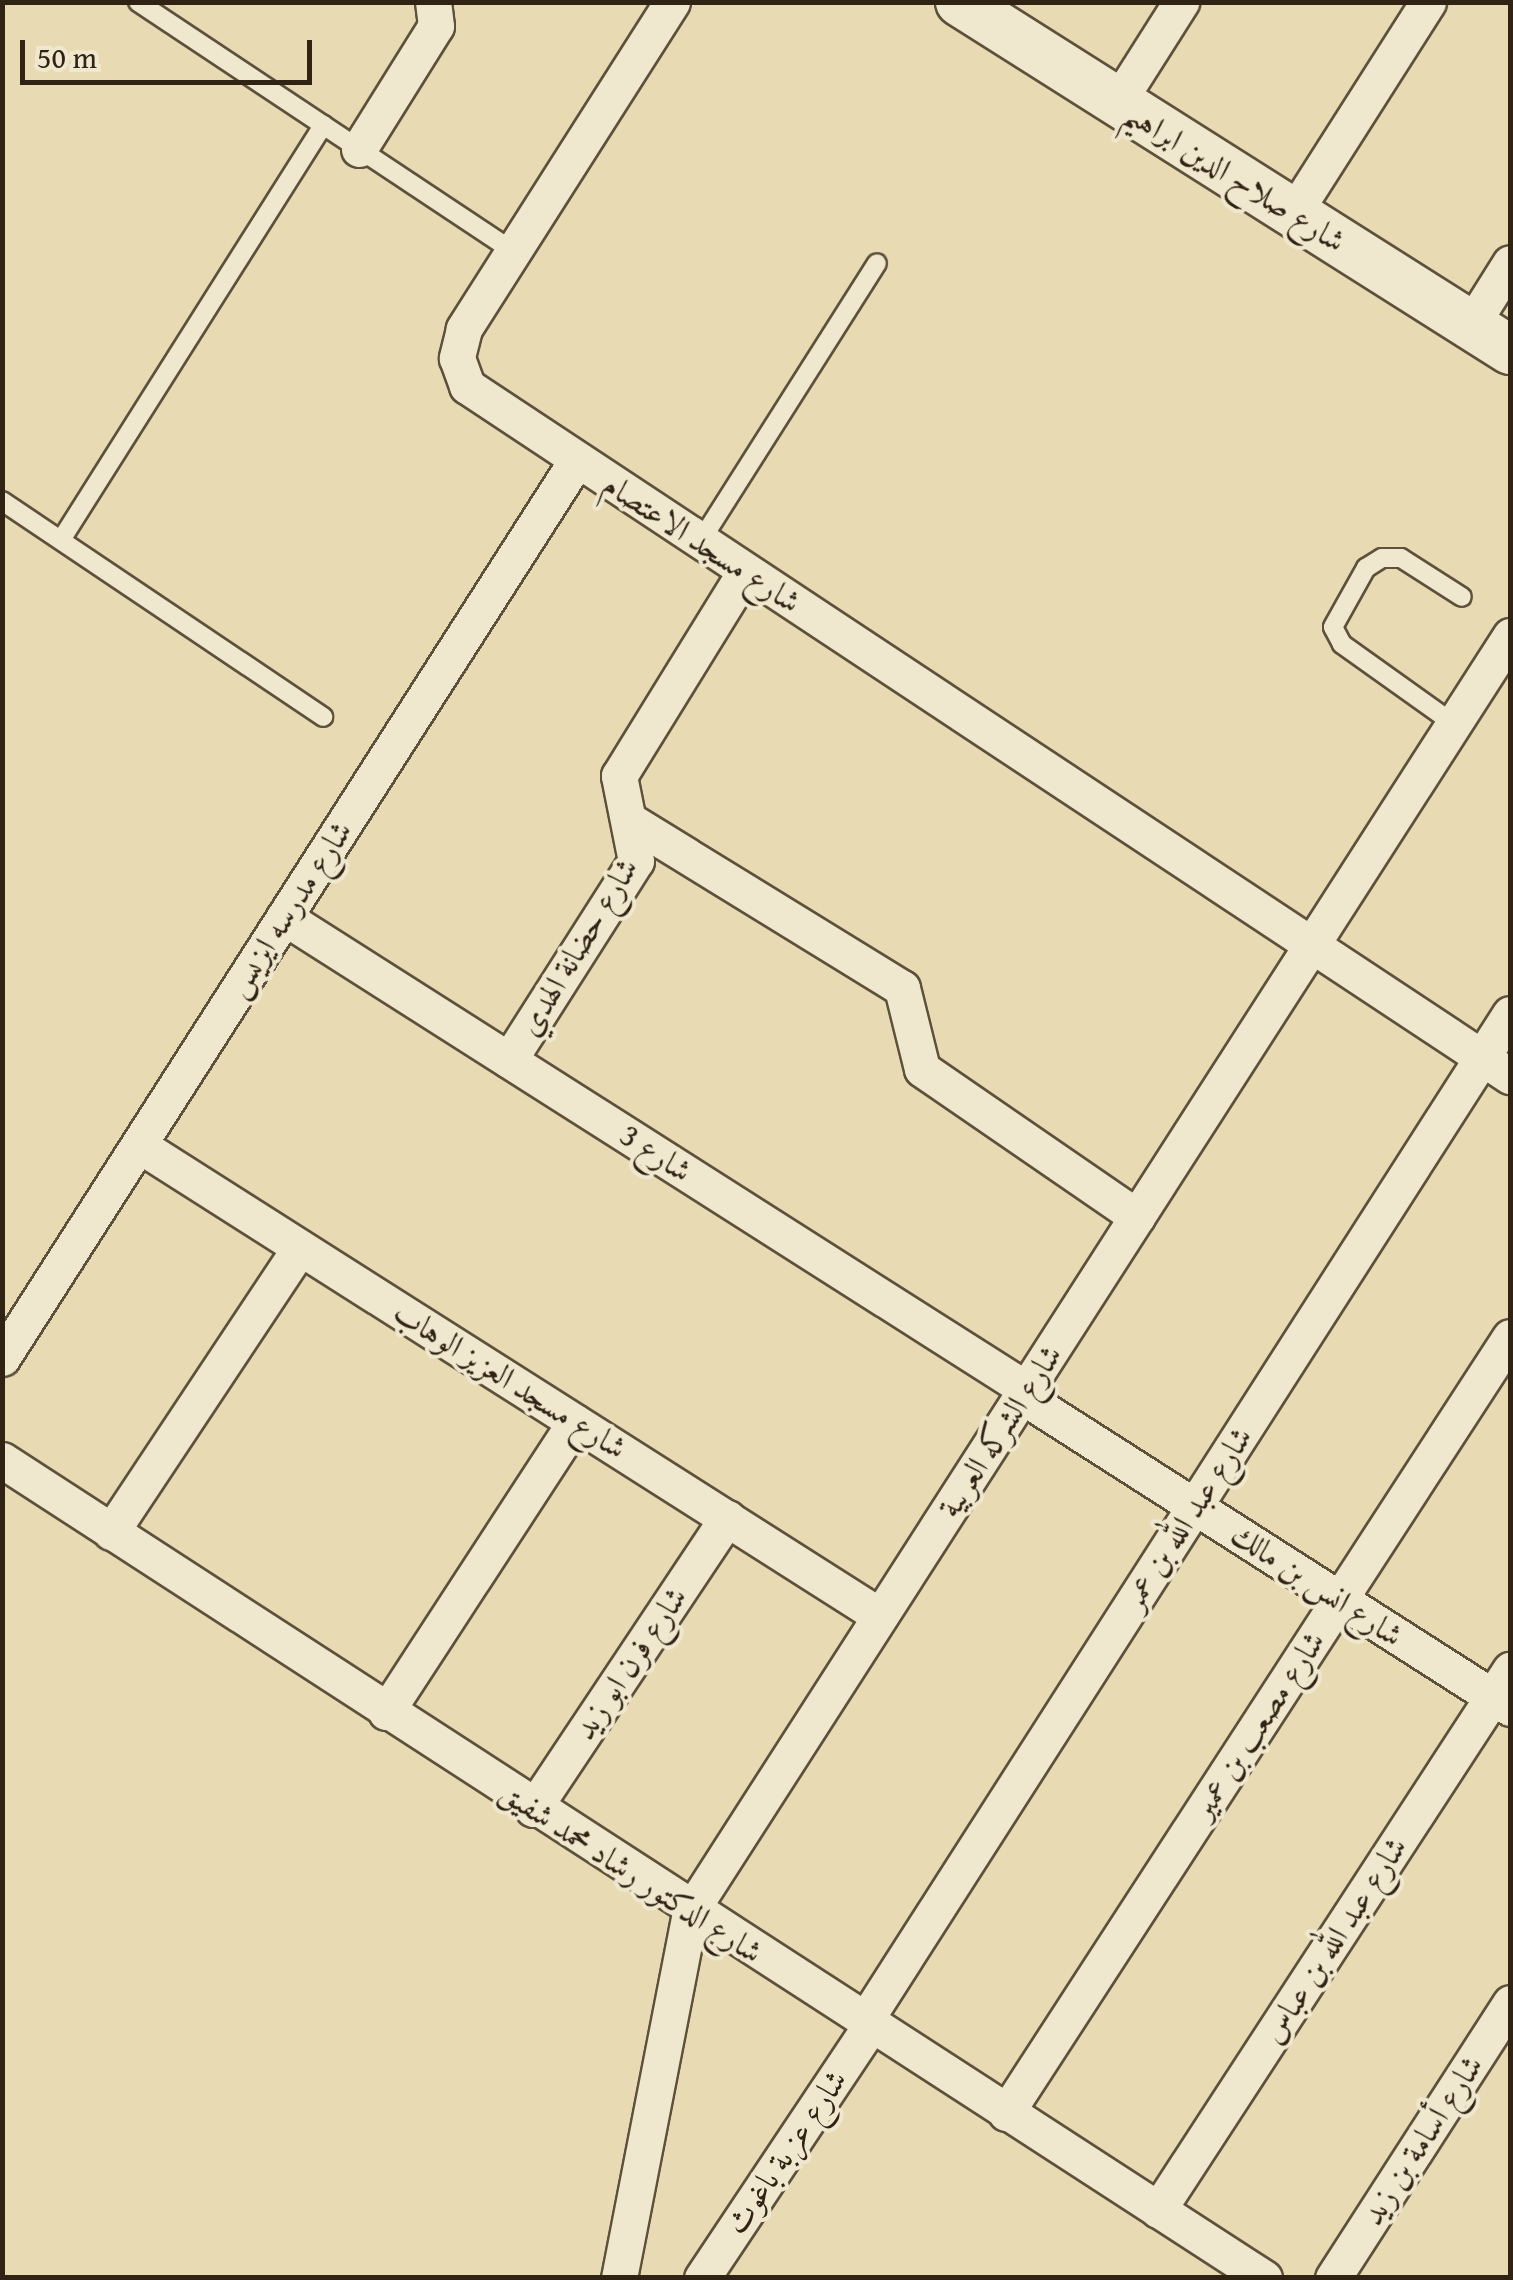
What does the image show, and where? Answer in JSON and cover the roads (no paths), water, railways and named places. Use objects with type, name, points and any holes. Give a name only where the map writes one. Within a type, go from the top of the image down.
[{"type":"street","points":[[359,149],[436,26],[434,2]]},
{"type":"street","name":"شارع مسجد الاعتصام","points":[[672,2],[464,329],[459,374],[478,397],[1497,1066]]},
{"type":"street","name":"شارع صلاح الدين ابراهيم","points":[[960,2],[1510,350]]},
{"type":"street","points":[[1117,102],[1181,2]]},
{"type":"street","points":[[1294,214],[1428,2]]},
{"type":"street","points":[[1471,325],[1510,263]]},
{"type":"street","name":"شارع مدرسه ايزيس","points":[[2,1358],[576,461]]},
{"type":"street","name":"شارع حضانة الهدي","points":[[510,1060],[636,861],[632,822],[618,791],[624,762],[744,572]]},
{"type":"street","name":"شارع الشركه العربية","points":[[620,2278],[690,1912],[1510,636]]},
{"type":"street","points":[[632,822],[902,988],[922,1070],[1137,1218]]},
{"type":"street","name":"شارع 3","points":[[284,917],[1024,1393]]},
{"type":"street","name":"شارع عبد الله بن عمر","points":[[867,2024],[1195,1507],[1497,1066],[1510,1014]]},
{"type":"street","name":"شارع مسجد العزيز الوهاب","points":[[139,1145],[880,1616]]},
{"type":"street","points":[[111,1532],[300,1248]]},
{"type":"street","name":"شارع مصعب بن عمير","points":[[1006,2113],[1510,1337]]},
{"type":"street","name":"شارع انس بن مالك","points":[[1024,1393],[1340,1599],[1505,1692]]},
{"type":"street","points":[[386,1712],[575,1422]]},
{"type":"street","name":"شارع الدكتور رشاد محمد شفيق","points":[[2,1460],[690,1912],[1264,2278]]},
{"type":"street","name":"شارع فرن ابو زيد","points":[[533,1809],[727,1518]]},
{"type":"street","name":"شارع عبد الله بن عباس","points":[[1158,2210],[1505,1692]]},
{"type":"street","name":"شارع أسامة بن زيد","points":[[1333,2278],[1510,2003]]},
{"type":"street","name":"شارع عزبة باغوث","points":[[717,2272],[867,2024]]},
{"type":"lane","points":[[138,2],[513,251]]},
{"type":"lane","points":[[61,540],[322,124]]},
{"type":"lane","points":[[700,542],[878,263]]},
{"type":"lane","points":[[2,501],[323,718]]},
{"type":"lane","points":[[1454,724],[1342,644],[1333,627],[1366,568],[1382,558],[1401,558],[1462,597]]}]
